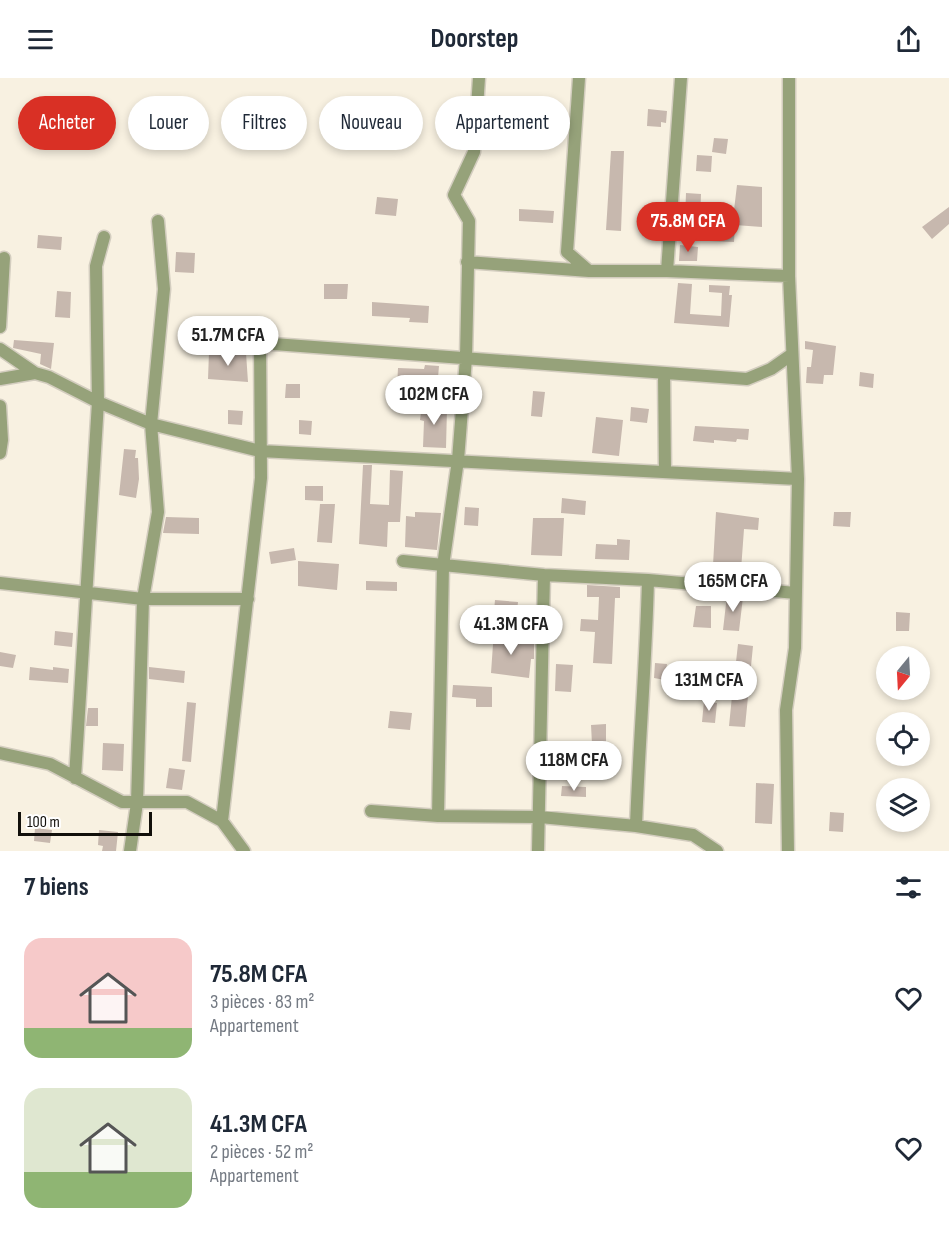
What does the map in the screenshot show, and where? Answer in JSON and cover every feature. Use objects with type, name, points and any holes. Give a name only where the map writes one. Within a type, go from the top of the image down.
[{"type":"street","points":[[438,816],[443,566],[458,460],[466,358],[469,221],[454,195],[474,152],[479,78]]},
{"type":"street","points":[[579,78],[567,252],[589,271]]},
{"type":"street","points":[[667,271],[681,78]]},
{"type":"street","points":[[788,851],[786,710],[795,648],[798,479],[789,276],[789,78]]},
{"type":"street","points":[[130,851],[137,803],[142,599],[158,512],[151,424],[164,289],[158,221]]},
{"type":"street","points":[[75,778],[98,402],[96,266],[104,237]]},
{"type":"street","points":[[0,327],[4,258]]},
{"type":"street","points":[[467,262],[589,271],[667,271],[789,276]]},
{"type":"street","points":[[222,821],[261,478],[260,343],[747,380],[771,369],[791,355]]},
{"type":"street","points":[[0,349],[35,374]]},
{"type":"street","points":[[664,373],[665,472]]},
{"type":"street","points":[[0,379],[35,374],[49,377],[98,402],[151,424],[260,451],[798,479]]},
{"type":"street","points":[[0,406],[2,440],[0,453]]},
{"type":"street","points":[[403,561],[544,575],[648,580],[796,593]]},
{"type":"street","points":[[538,851],[544,575]]},
{"type":"street","points":[[636,826],[646,666],[648,580]]},
{"type":"street","points":[[0,583],[142,599],[248,599]]},
{"type":"street","points":[[0,753],[50,764],[122,802],[186,802],[222,821],[244,851]]},
{"type":"street","points":[[371,811],[438,816],[540,817],[636,826],[693,835],[717,851]]},
{"type":"building","points":[[648,109],[667,111],[666,123],[661,122],[661,127],[647,126]]},
{"type":"building","points":[[714,138],[728,139],[726,154],[712,152]]},
{"type":"building","points":[[611,151],[624,151],[621,231],[606,230]]},
{"type":"building","points":[[697,155],[712,156],[711,172],[696,171]]},
{"type":"building","points":[[737,185],[762,187],[762,227],[735,225],[734,242],[709,241],[710,226],[722,226],[723,209],[734,210]]},
{"type":"building","points":[[686,193],[701,194],[700,221],[685,220]]},
{"type":"building","points":[[377,197],[398,199],[396,216],[375,214]]},
{"type":"building","points":[[949,207],[949,224],[932,239],[922,227]]},
{"type":"building","points":[[519,209],[554,211],[553,223],[519,221]]},
{"type":"building","points":[[38,235],[62,237],[61,250],[37,248]]},
{"type":"building","points":[[680,245],[698,247],[697,261],[679,261]]},
{"type":"building","points":[[176,252],[195,253],[194,273],[175,272]]},
{"type":"building","points":[[678,283],[692,284],[690,314],[721,316],[722,293],[709,292],[709,285],[730,286],[729,295],[732,295],[729,327],[674,323]]},
{"type":"building","points":[[324,284],[348,284],[347,299],[324,299]]},
{"type":"building","points":[[57,291],[71,292],[70,318],[55,317]]},
{"type":"building","points":[[372,302],[429,306],[428,323],[409,322],[410,318],[372,316]]},
{"type":"building","points":[[14,340],[54,343],[51,369],[40,364],[41,354],[13,348]]},
{"type":"building","points":[[805,341],[836,346],[833,375],[824,375],[823,384],[806,383],[807,367],[811,367],[813,350],[805,349]]},
{"type":"building","points":[[209,352],[246,353],[248,382],[208,379]]},
{"type":"building","points":[[425,365],[439,366],[437,389],[411,386],[410,407],[396,406],[398,368],[424,369]]},
{"type":"building","points":[[860,372],[874,374],[873,388],[859,386]]},
{"type":"building","points":[[286,384],[300,384],[300,398],[285,398]]},
{"type":"building","points":[[533,391],[545,392],[542,417],[531,416]]},
{"type":"building","points":[[422,405],[447,408],[446,448],[423,447],[424,421],[420,420]]},
{"type":"building","points":[[631,407],[649,409],[647,423],[630,421]]},
{"type":"building","points":[[228,410],[243,411],[242,425],[228,424]]},
{"type":"building","points":[[596,417],[623,420],[619,456],[592,453]]},
{"type":"building","points":[[299,420],[312,421],[311,435],[299,434]]},
{"type":"building","points":[[695,426],[749,429],[748,440],[737,439],[736,442],[714,440],[714,443],[693,441]]},
{"type":"building","points":[[124,449],[136,450],[135,458],[138,458],[139,479],[136,498],[119,495]]},
{"type":"building","points":[[363,465],[372,465],[370,504],[389,505],[390,470],[403,471],[400,522],[388,522],[387,547],[359,544]]},
{"type":"building","points":[[305,486],[323,486],[323,501],[305,500]]},
{"type":"building","points":[[562,498],[586,501],[585,515],[561,513]]},
{"type":"building","points":[[320,504],[335,504],[332,543],[317,542]]},
{"type":"building","points":[[465,507],[479,508],[478,526],[464,525]]},
{"type":"building","points":[[415,512],[441,513],[437,550],[405,547],[406,516],[415,517]]},
{"type":"building","points":[[716,512],[759,518],[758,530],[744,529],[741,570],[713,565]]},
{"type":"building","points":[[834,512],[851,512],[850,527],[833,526]]},
{"type":"building","points":[[166,517],[199,518],[199,534],[163,533]]},
{"type":"building","points":[[533,518],[564,518],[562,556],[531,555]]},
{"type":"building","points":[[617,539],[630,540],[629,560],[595,559],[596,544],[617,545]]},
{"type":"building","points":[[294,548],[296,560],[271,564],[269,552]]},
{"type":"building","points":[[298,561],[339,564],[337,590],[298,586]]},
{"type":"building","points":[[366,581],[397,582],[397,591],[366,590]]},
{"type":"building","points":[[587,585],[620,587],[620,598],[615,598],[612,664],[593,663],[595,632],[580,631],[581,619],[598,620],[599,597],[587,597]]},
{"type":"building","points":[[727,595],[743,597],[739,631],[723,630]]},
{"type":"building","points":[[495,600],[518,602],[517,612],[494,611]]},
{"type":"building","points":[[696,606],[711,606],[711,628],[693,627]]},
{"type":"building","points":[[896,612],[910,613],[909,631],[896,631]]},
{"type":"building","points":[[477,613],[493,614],[492,628],[477,627]]},
{"type":"building","points":[[494,630],[509,631],[509,640],[534,641],[534,659],[531,659],[529,678],[491,673]]},
{"type":"building","points":[[55,631],[73,633],[72,647],[54,645]]},
{"type":"building","points":[[738,644],[753,646],[745,727],[729,726],[733,686],[704,682],[706,668],[735,671]]},
{"type":"building","points":[[0,652],[16,655],[13,668],[0,666]]},
{"type":"building","points":[[655,663],[667,664],[665,680],[654,678]]},
{"type":"building","points":[[556,664],[573,665],[571,692],[555,691]]},
{"type":"building","points":[[30,667],[53,670],[53,667],[69,669],[68,683],[29,680]]},
{"type":"building","points":[[149,667],[185,671],[184,683],[149,679]]},
{"type":"building","points":[[453,685],[492,687],[492,707],[476,707],[476,699],[452,697]]},
{"type":"building","points":[[704,701],[717,703],[715,723],[702,722]]},
{"type":"building","points":[[187,702],[196,703],[191,762],[182,761]]},
{"type":"building","points":[[88,708],[98,708],[98,726],[86,726]]},
{"type":"building","points":[[390,711],[412,713],[410,730],[388,728]]},
{"type":"building","points":[[606,724],[606,744],[592,744],[591,725]]},
{"type":"building","points":[[103,743],[124,744],[123,771],[102,770]]},
{"type":"building","points":[[169,768],[185,770],[182,790],[166,788]]},
{"type":"building","points":[[756,783],[774,784],[772,824],[755,823]]},
{"type":"building","points":[[562,786],[586,787],[586,797],[561,796]]},
{"type":"building","points":[[830,812],[844,813],[843,832],[829,831]]},
{"type":"building","points":[[35,828],[52,830],[50,843],[34,841]]},
{"type":"building","points":[[99,830],[118,832],[116,851],[102,851],[103,846],[98,845]]}]
